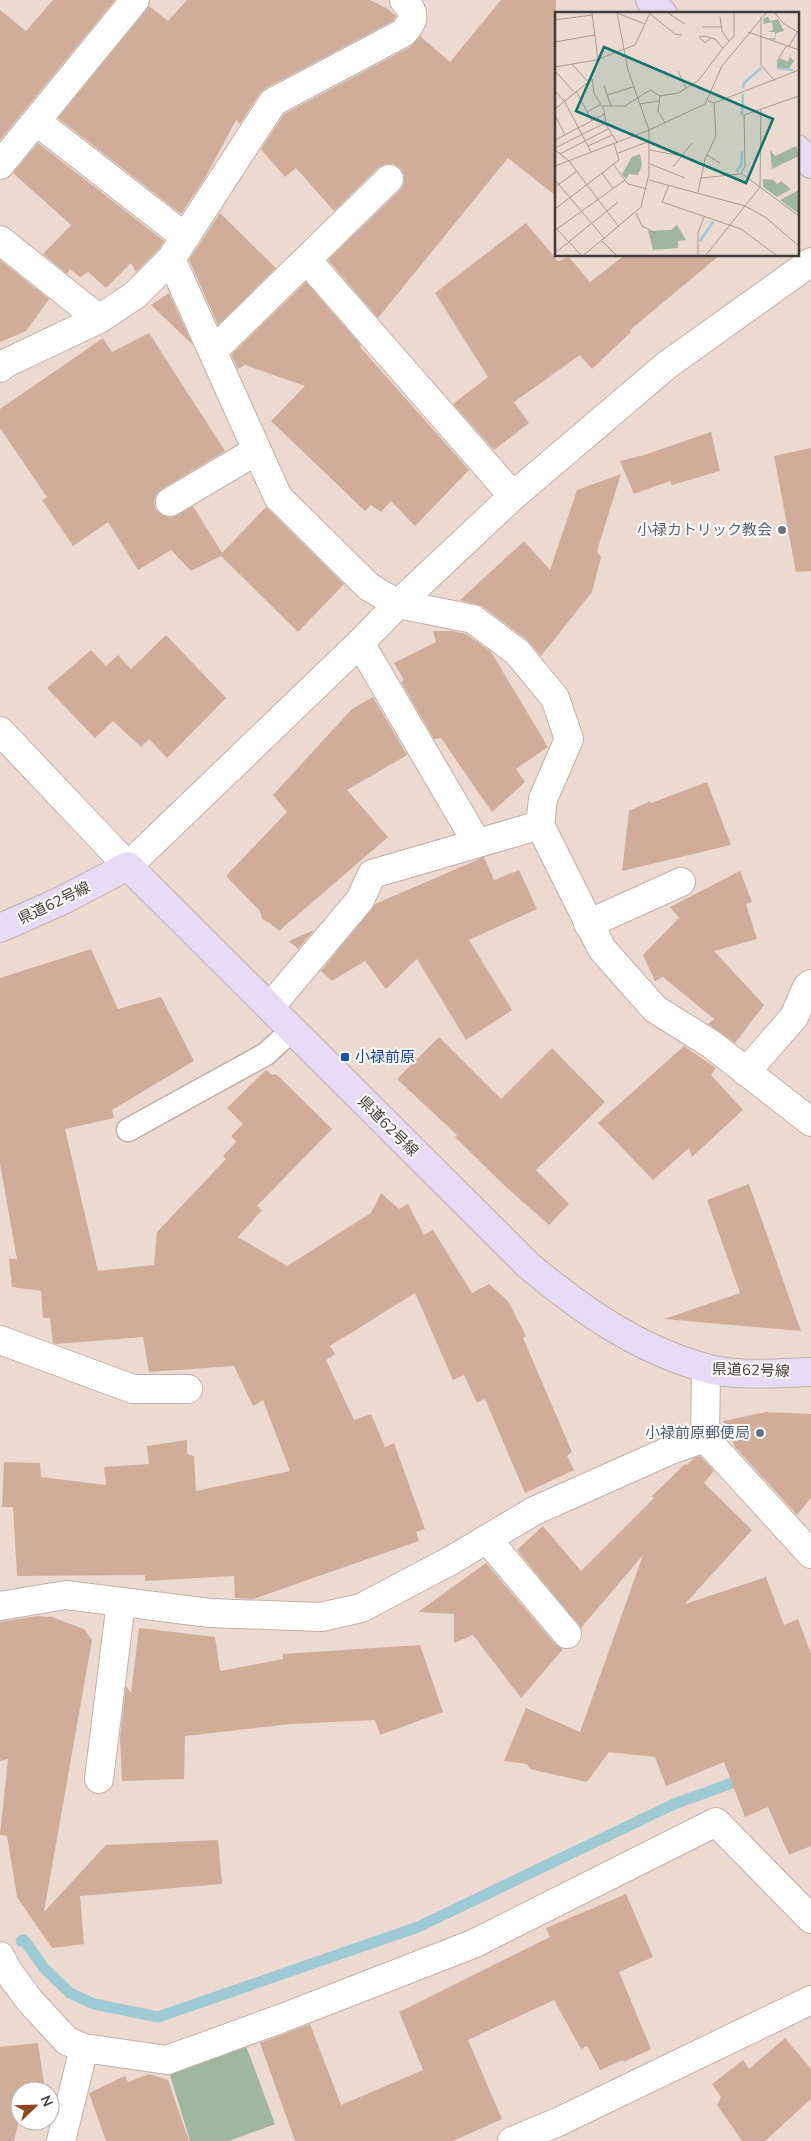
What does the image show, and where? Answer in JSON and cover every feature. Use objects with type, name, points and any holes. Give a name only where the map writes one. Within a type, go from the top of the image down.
[{"type":"main road","points":[[798,151],[811,164]]},
{"type":"main road","name":"県道62号線","points":[[3,922],[61,901],[128,866],[529,1266],[572,1302],[617,1332],[662,1352],[706,1368],[742,1372],[811,1372]]},
{"type":"street","points":[[0,165],[135,0]]},
{"type":"street","points":[[1,364],[99,319],[135,295],[178,248],[273,102],[403,34],[412,22],[412,11],[404,0]]},
{"type":"street","points":[[36,120],[178,248],[214,351],[256,451],[278,497],[369,587],[398,604],[473,618],[517,652],[555,698],[569,739],[543,799],[540,825],[602,949],[654,1008],[711,1044],[811,1122]]},
{"type":"street","points":[[214,351],[388,179]]},
{"type":"street","points":[[0,240],[99,319]]},
{"type":"street","points":[[307,260],[513,496]]},
{"type":"street","points":[[0,731],[128,866],[360,643],[398,604],[513,496],[667,365],[811,262]]},
{"type":"street","points":[[170,502],[256,451]]},
{"type":"street","points":[[360,643],[477,842]]},
{"type":"street","points":[[270,1007],[360,900],[372,874],[540,825]]},
{"type":"street","points":[[588,924],[681,882]]},
{"type":"street","points":[[746,1072],[794,1017],[807,987],[811,984]]},
{"type":"street","points":[[0,1331],[0,1340],[133,1389],[188,1389]]},
{"type":"street","points":[[706,1368],[705,1438],[811,1554]]},
{"type":"street","points":[[0,1606],[66,1595],[210,1613],[320,1617],[361,1608],[534,1511],[673,1449],[705,1438]]},
{"type":"street","points":[[487,1539],[567,1634]]},
{"type":"street","points":[[99,1779],[121,1602]]},
{"type":"street","points":[[0,1956],[8,1971],[30,2001],[67,2041],[84,2048],[167,2060],[280,2019],[473,1944],[716,1822],[811,1919]]},
{"type":"street","points":[[512,2141],[558,2122],[811,2000]]},
{"type":"street","points":[[61,2141],[84,2048]]},
{"type":"lane","points":[[128,1130],[266,1054],[292,1030]]},
{"type":"green space","points":[[245,2043],[275,2124],[229,2141],[190,2141],[170,2075]]},
{"type":"building","points":[[53,0],[115,0],[0,140],[0,10],[26,31]]},
{"type":"building","points":[[187,0],[370,0],[388,9],[396,16],[393,21],[266,88],[260,93],[240,124],[236,120],[205,178],[181,214],[58,118],[149,6],[168,21]]},
{"type":"building","points":[[501,0],[556,0],[555,195],[508,158],[378,318],[328,260],[400,190],[404,183],[404,176],[400,168],[393,164],[386,164],[378,168],[334,211],[296,168],[285,177],[261,149],[284,114],[410,47],[420,36],[450,62]]},
{"type":"building","points":[[38,143],[164,241],[159,249],[136,272],[131,263],[106,288],[88,272],[80,277],[70,269],[67,274],[43,254],[71,225],[13,173]]},
{"type":"building","points":[[220,213],[276,268],[218,325],[189,260]]},
{"type":"building","points":[[526,223],[558,261],[569,257],[590,282],[624,256],[719,256],[630,330],[631,332],[592,369],[580,355],[514,402],[529,423],[494,450],[453,404],[488,377],[435,293]]},
{"type":"building","points":[[0,260],[49,299],[26,331],[0,342]]},
{"type":"building","points":[[306,282],[361,345],[360,347],[469,470],[415,526],[391,501],[381,512],[371,505],[365,511],[271,421],[305,386],[245,365],[238,369],[231,355]]},
{"type":"building","points":[[169,293],[193,345],[151,305]]},
{"type":"building","points":[[149,333],[225,451],[162,489],[156,495],[154,502],[156,510],[162,515],[171,518],[193,506],[222,553],[266,507],[344,584],[298,632],[221,556],[191,571],[171,550],[138,570],[108,522],[73,546],[42,500],[47,497],[0,428],[0,409],[103,338],[112,352]]},
{"type":"building","points":[[711,432],[720,471],[672,485],[670,481],[634,494],[620,461],[644,455]]},
{"type":"building","points":[[811,448],[811,571],[796,572],[774,456]]},
{"type":"building","points":[[621,474],[597,551],[601,557],[592,592],[541,656],[527,640],[482,606],[460,600],[524,541],[550,570],[577,490]]},
{"type":"building","points":[[433,631],[452,631],[466,634],[491,652],[548,747],[516,769],[525,782],[492,812],[441,738],[434,739],[401,682],[404,680],[394,663],[436,642]]},
{"type":"building","points":[[166,635],[226,698],[167,758],[149,739],[141,747],[113,721],[95,738],[47,688],[91,650],[106,666],[118,655],[131,669]]},
{"type":"building","points":[[373,697],[407,755],[347,790],[388,837],[279,931],[262,919],[260,911],[226,876],[287,812],[273,795],[352,709]]},
{"type":"building","points":[[707,782],[731,845],[622,871],[629,811],[650,801],[651,803]]},
{"type":"building","points":[[484,857],[494,880],[519,870],[537,909],[469,940],[512,1010],[466,1040],[417,959],[386,989],[365,961],[332,981],[321,971],[375,904]]},
{"type":"building","points":[[740,871],[752,902],[746,904],[757,939],[714,951],[764,1005],[735,1043],[708,1024],[714,1019],[663,977],[655,981],[643,955],[679,918],[670,907]]},
{"type":"building","points":[[314,930],[298,949],[289,941]]},
{"type":"building","points":[[91,949],[118,1009],[161,997],[194,1061],[112,1110],[114,1118],[65,1129],[98,1271],[154,1265],[157,1232],[226,1159],[223,1156],[236,1142],[231,1136],[243,1124],[227,1108],[266,1070],[272,1075],[276,1074],[332,1129],[257,1206],[262,1210],[238,1237],[287,1266],[371,1213],[381,1193],[399,1209],[408,1204],[424,1235],[433,1230],[472,1293],[489,1284],[508,1301],[526,1336],[523,1338],[572,1452],[567,1456],[574,1470],[525,1493],[485,1399],[477,1403],[464,1375],[453,1380],[415,1293],[330,1346],[335,1354],[326,1360],[354,1420],[371,1414],[385,1447],[394,1443],[425,1529],[416,1532],[419,1541],[253,1599],[235,1598],[234,1576],[145,1581],[145,1575],[17,1576],[13,1507],[2,1507],[4,1462],[40,1463],[41,1477],[106,1485],[104,1467],[149,1464],[147,1446],[187,1440],[187,1454],[194,1456],[196,1491],[290,1471],[263,1400],[253,1406],[234,1366],[149,1372],[143,1337],[53,1343],[50,1318],[43,1318],[41,1291],[12,1287],[9,1259],[17,1259],[0,1164],[0,978]]},
{"type":"building","points":[[439,1037],[501,1099],[552,1048],[605,1102],[536,1170],[569,1204],[549,1225],[505,1186],[455,1137],[457,1135],[397,1079]]},
{"type":"building","points":[[684,1046],[716,1068],[711,1075],[743,1110],[692,1157],[689,1148],[653,1180],[598,1123]]},
{"type":"building","points":[[749,1184],[801,1331],[664,1319],[740,1293],[707,1200]]},
{"type":"building","points":[[767,1412],[811,1414],[811,1498],[797,1515],[735,1447],[723,1421]]},
{"type":"building","points":[[700,1456],[714,1471],[704,1483],[752,1530],[685,1604],[766,1577],[784,1625],[798,1619],[811,1654],[811,1846],[789,1855],[768,1807],[745,1817],[724,1762],[666,1786],[655,1757],[609,1752],[587,1782],[530,1769],[527,1764],[504,1761],[526,1708],[580,1732],[643,1555],[581,1628],[517,1550],[543,1526],[581,1571],[685,1464],[687,1465],[694,1458]]},
{"type":"building","points":[[486,1563],[555,1644],[563,1649],[521,1698],[473,1635],[454,1643],[454,1614],[418,1612]]},
{"type":"building","points":[[37,1616],[52,1617],[84,1629],[92,1640],[44,1912],[106,1845],[218,1840],[222,1884],[80,1896],[84,1944],[52,1948],[17,1897],[7,1836],[0,1835],[8,1759],[0,1761],[0,1622]]},
{"type":"building","points":[[139,1628],[215,1637],[220,1671],[283,1659],[283,1654],[420,1645],[443,1712],[380,1735],[375,1720],[291,1724],[185,1736],[184,1779],[122,1781],[120,1737],[126,1686],[131,1693]]},
{"type":"building","points":[[626,1894],[653,1957],[619,1972],[651,2049],[624,2062],[623,2060],[600,2070],[587,2046],[581,2049],[554,2000],[468,2040],[502,2119],[453,2141],[295,2141],[260,2043],[310,2024],[341,2105],[423,2070],[399,2012],[550,1937],[546,1928]]},
{"type":"building","points":[[785,2038],[811,2069],[811,2099],[765,2141],[742,2141],[717,2105],[721,2097],[712,2084],[743,2060],[749,2069]]},
{"type":"building","points":[[38,2043],[44,2081],[10,2081],[10,2131],[16,2131],[14,2141],[0,2141],[0,2047]]},
{"type":"building","points":[[149,2074],[168,2080],[189,2141],[106,2141],[89,2093],[125,2076],[128,2082]]},
{"type":"waterway","points":[[21,1941],[24,1940],[44,1968],[70,1993],[94,2004],[158,2017],[418,1927],[674,1804],[746,1778]]},
{"type":"place","name":"小禄カトリック教会","points":[[782,530]]},
{"type":"place","name":"小禄前原","points":[[345,1057]]},
{"type":"place","name":"小禄前原郵便局","points":[[760,1433]]}]
